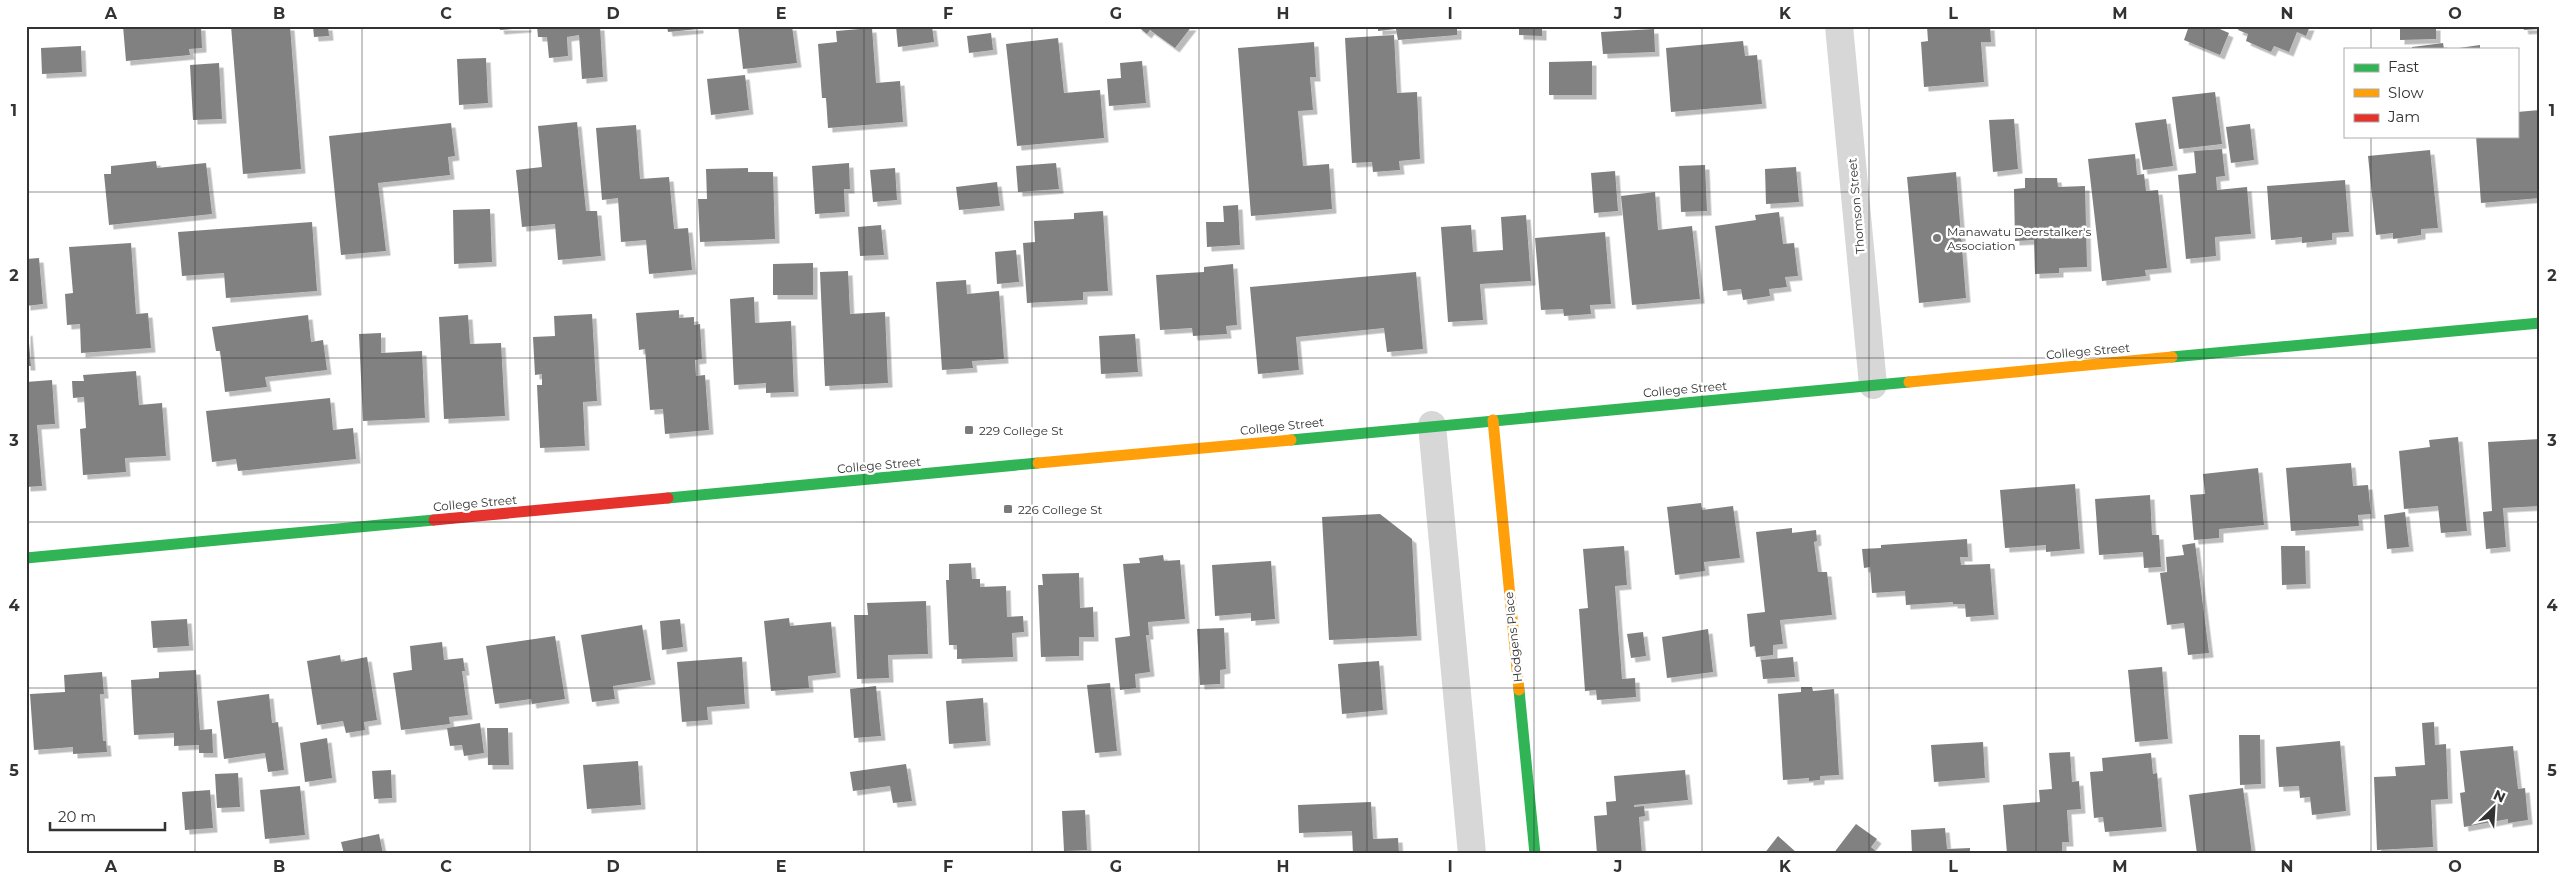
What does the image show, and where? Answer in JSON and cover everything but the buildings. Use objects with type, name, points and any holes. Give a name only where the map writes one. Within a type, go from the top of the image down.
[{"type":"street","name":"Thomson Street","points":[[1839,26],[1873,385]]},
{"type":"street","name":"College Street","points":[[26,558],[932,474],[1432,425],[2540,323]]},
{"type":"street","name":"Hodgens Place","points":[[1493,420],[1535,854]]},
{"type":"street","points":[[1432,425],[1472,854]]},
{"type":"traffic: fast","points":[[2172,357],[2540,323]]},
{"type":"traffic: fast","points":[[1291,440],[1909,382]]},
{"type":"traffic: fast","points":[[668,498],[1038,463]]},
{"type":"traffic: fast","points":[[26,558],[434,520]]},
{"type":"traffic: fast","points":[[1519,690],[1535,854]]},
{"type":"traffic: slow","points":[[1909,382],[2172,357]]},
{"type":"traffic: slow","points":[[1493,420],[1519,690]]},
{"type":"traffic: slow","points":[[1038,463],[1291,440]]},
{"type":"traffic: jam","points":[[434,520],[668,498]]},
{"type":"place","name":"Manawatu Deerstalker's Association","points":[[1937,238]]},
{"type":"place","name":"229 College St","points":[[969,430]]},
{"type":"place","name":"226 College St","points":[[1008,509]]}]
